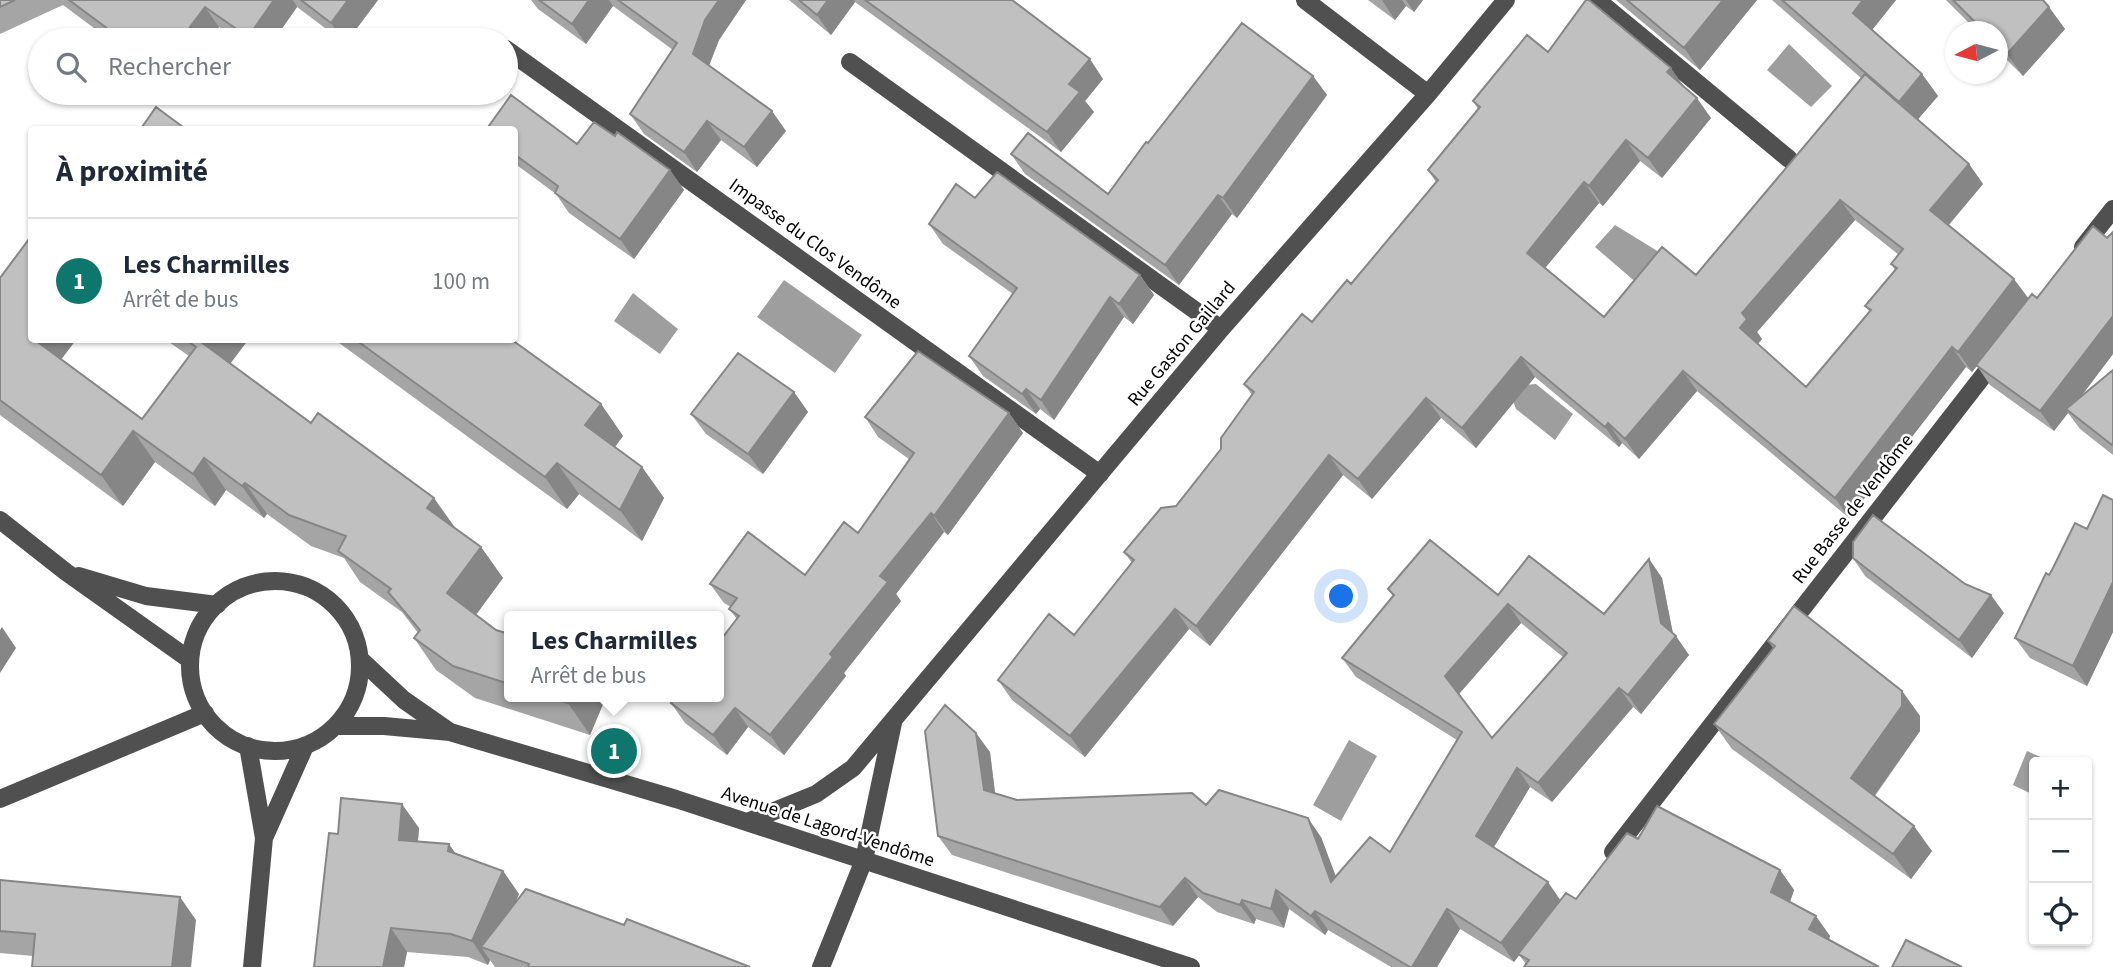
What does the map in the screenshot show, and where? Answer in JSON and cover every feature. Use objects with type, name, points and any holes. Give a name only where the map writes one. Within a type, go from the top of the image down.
[{"type":"street","points":[[1305,0],[1428,94]]},
{"type":"street","name":"Rue Gaston Gaillard","points":[[747,822],[816,794],[853,768],[1221,329],[1428,94],[1506,0]]},
{"type":"street","points":[[1597,0],[1789,159]]},
{"type":"street","name":"Impasse du Clos Vendôme","points":[[518,58],[1100,474]]},
{"type":"street","points":[[850,62],[1221,329]]},
{"type":"street","points":[[2070,264],[2113,208]]},
{"type":"street","name":"Rue Basse de Vendôme","points":[[1601,868],[2011,340]]},
{"type":"street","points":[[0,520],[66,572],[190,660]]},
{"type":"street","points":[[66,572],[146,596],[217,604]]},
{"type":"street","points":[[279,580],[306,585],[328,599],[346,618],[358,642],[360,659],[361,668],[344,717],[327,734],[305,746],[281,751],[254,749],[230,738],[210,721],[192,682],[190,660],[196,635],[209,612],[217,604],[229,594],[254,583],[279,580]]},
{"type":"street","name":"Avenue de Lagord-Vendôme","points":[[360,659],[404,700],[450,732]]},
{"type":"street","points":[[0,799],[205,713]]},
{"type":"street","name":"Rue Gaston Gaillard","points":[[821,967],[864,860],[894,718]]},
{"type":"street","name":"Avenue de Lagord-Vendôme","points":[[335,726],[384,726],[450,732],[625,783],[1191,967]]},
{"type":"street","points":[[248,746],[264,838],[251,967]]},
{"type":"street","points":[[264,838],[305,746]]},
{"type":"shaded area","points":[[1789,44],[1832,86],[1811,107],[1767,70]]},
{"type":"shaded area","points":[[1615,225],[1677,263],[1653,297],[1595,247]]},
{"type":"shaded area","points":[[784,280],[862,335],[835,373],[757,317]]},
{"type":"shaded area","points":[[633,293],[678,329],[660,354],[614,321]]},
{"type":"shaded area","points":[[1536,384],[1573,414],[1555,440],[1516,409],[1512,398],[1525,385]]},
{"type":"shaded area","points":[[1349,740],[1377,756],[1341,821],[1313,805]]},
{"type":"shaded area","points":[[2027,751],[2041,757],[2029,757],[2029,793],[2013,785]]},
{"type":"building","points":[[0,0],[15,0],[0,7]]},
{"type":"building","points":[[69,0],[274,0],[254,28],[235,28],[205,7],[189,28],[107,28]]},
{"type":"building","points":[[301,0],[348,0],[331,23]]},
{"type":"building","points":[[539,0],[589,0],[572,24]]},
{"type":"building","points":[[618,0],[719,0],[705,20],[693,54],[772,111],[744,147],[707,121],[684,152],[630,114],[677,43]]},
{"type":"building","points":[[799,0],[828,0],[817,15]]},
{"type":"building","points":[[865,0],[1012,0],[1090,59],[1069,84],[1080,92],[1047,132]]},
{"type":"building","points":[[1586,0],[1589,0],[1671,68],[1667,72],[1697,98],[1648,158],[1626,140],[1589,186],[1584,182],[1527,253],[1604,317],[1662,247],[1696,275],[1865,74],[1969,164],[1930,210],[2014,279],[1958,352],[1952,347],[1835,498],[1683,371],[1625,439],[1608,423],[1605,427],[1521,357],[1462,428],[1426,398],[1358,479],[1329,455],[1196,626],[1175,609],[1070,736],[998,680],[1049,614],[1074,635],[1134,560],[1124,552],[1161,508],[1176,506],[1221,449],[1221,438],[1254,392],[1244,384],[1302,314],[1312,322],[1347,280],[1351,284],[1438,180],[1428,170],[1480,107],[1473,101],[1527,35],[1548,52]],"holes":[[[1840,200],[1903,249],[1891,264],[1897,268],[1865,306],[1871,310],[1806,387],[1740,328],[1747,319],[1742,313]]]},
{"type":"building","points":[[1627,0],[1723,0],[1684,48]]},
{"type":"building","points":[[1782,0],[1863,0],[1853,13],[1922,74],[1899,102]]},
{"type":"building","points":[[1953,0],[2043,0],[2049,7],[2008,53],[2008,21],[1974,21]]},
{"type":"building","points":[[1242,23],[1313,76],[1223,198],[1218,195],[1165,265],[1011,154],[1028,133],[1108,194],[1146,142],[1148,143]]},
{"type":"building","points":[[518,100],[577,144],[594,122],[615,136],[617,132],[670,170],[620,239],[555,193],[558,186],[518,157],[518,126],[489,126],[504,105],[518,105]]},
{"type":"building","points":[[156,107],[182,126],[143,126]]},
{"type":"building","points":[[997,172],[1140,275],[1119,304],[1110,297],[1041,400],[1026,389],[1022,394],[969,356],[1017,288],[929,224],[956,184],[975,198]]},
{"type":"building","points":[[2093,226],[2107,238],[2113,232],[2113,316],[2040,411],[1976,365],[2032,294],[2037,298]]},
{"type":"building","points":[[28,240],[28,343],[39,343],[142,419],[196,347],[190,343],[202,343],[311,423],[318,413],[434,498],[427,508],[481,547],[447,593],[496,630],[504,632],[504,682],[453,666],[414,638],[420,630],[388,592],[391,589],[338,551],[346,536],[289,515],[204,458],[193,474],[133,431],[101,475],[0,400],[0,278]]},
{"type":"building","points":[[360,343],[516,343],[601,404],[585,425],[642,467],[620,510],[557,463],[545,477]]},
{"type":"building","points":[[918,351],[1009,413],[934,516],[931,513],[880,576],[888,582],[830,654],[833,657],[770,735],[735,708],[713,735],[671,703],[724,702],[724,636],[739,616],[729,609],[737,598],[710,584],[748,532],[805,575],[844,522],[858,533],[914,453],[865,417]]},
{"type":"building","points":[[738,353],[794,392],[748,454],[691,414]]},
{"type":"building","points":[[2113,370],[2113,443],[2112,445],[2066,409]]},
{"type":"building","points":[[2103,495],[2113,500],[2113,582],[2073,666],[2015,638],[2046,573],[2049,575],[2052,570],[2075,523],[2087,529]]},
{"type":"building","points":[[1873,515],[1965,584],[1991,595],[1959,640],[1853,558],[1853,542]]},
{"type":"building","points":[[1430,540],[1498,595],[1529,556],[1604,614],[1649,559],[1661,623],[1676,636],[1628,695],[1619,688],[1538,783],[1517,768],[1476,836],[1548,882],[1501,943],[1447,909],[1410,967],[1315,911],[1311,916],[1276,890],[1271,909],[1242,900],[1240,905],[1203,893],[1185,878],[1160,907],[938,836],[925,731],[945,705],[976,733],[984,790],[1017,800],[1192,793],[1206,805],[1219,790],[1308,818],[1331,882],[1370,837],[1390,852],[1462,732],[1342,658],[1394,595],[1388,589]],"holes":[[[1508,604],[1567,653],[1492,738],[1445,676]]]},
{"type":"building","points":[[1794,606],[1902,691],[1902,706],[1851,778],[1914,826],[1893,854],[1714,724],[1775,646],[1768,641]]},
{"type":"building","points":[[341,798],[402,804],[399,840],[449,844],[448,851],[503,871],[472,941],[451,934],[391,928],[383,967],[314,967],[329,833],[338,834]]},
{"type":"building","points":[[1657,806],[1780,870],[1771,892],[1816,916],[1809,929],[1879,967],[1524,967],[1529,960],[1518,954],[1566,893],[1576,899],[1627,833],[1638,839]]},
{"type":"building","points":[[0,880],[180,897],[172,967],[32,967],[35,934],[0,931]]},
{"type":"building","points":[[526,889],[624,925],[627,919],[750,967],[528,967],[529,964],[481,947]]},
{"type":"building","points":[[1906,940],[1962,967],[1892,967]]},
{"type":"place","name":"Les Charmilles","points":[[614,751]]}]
